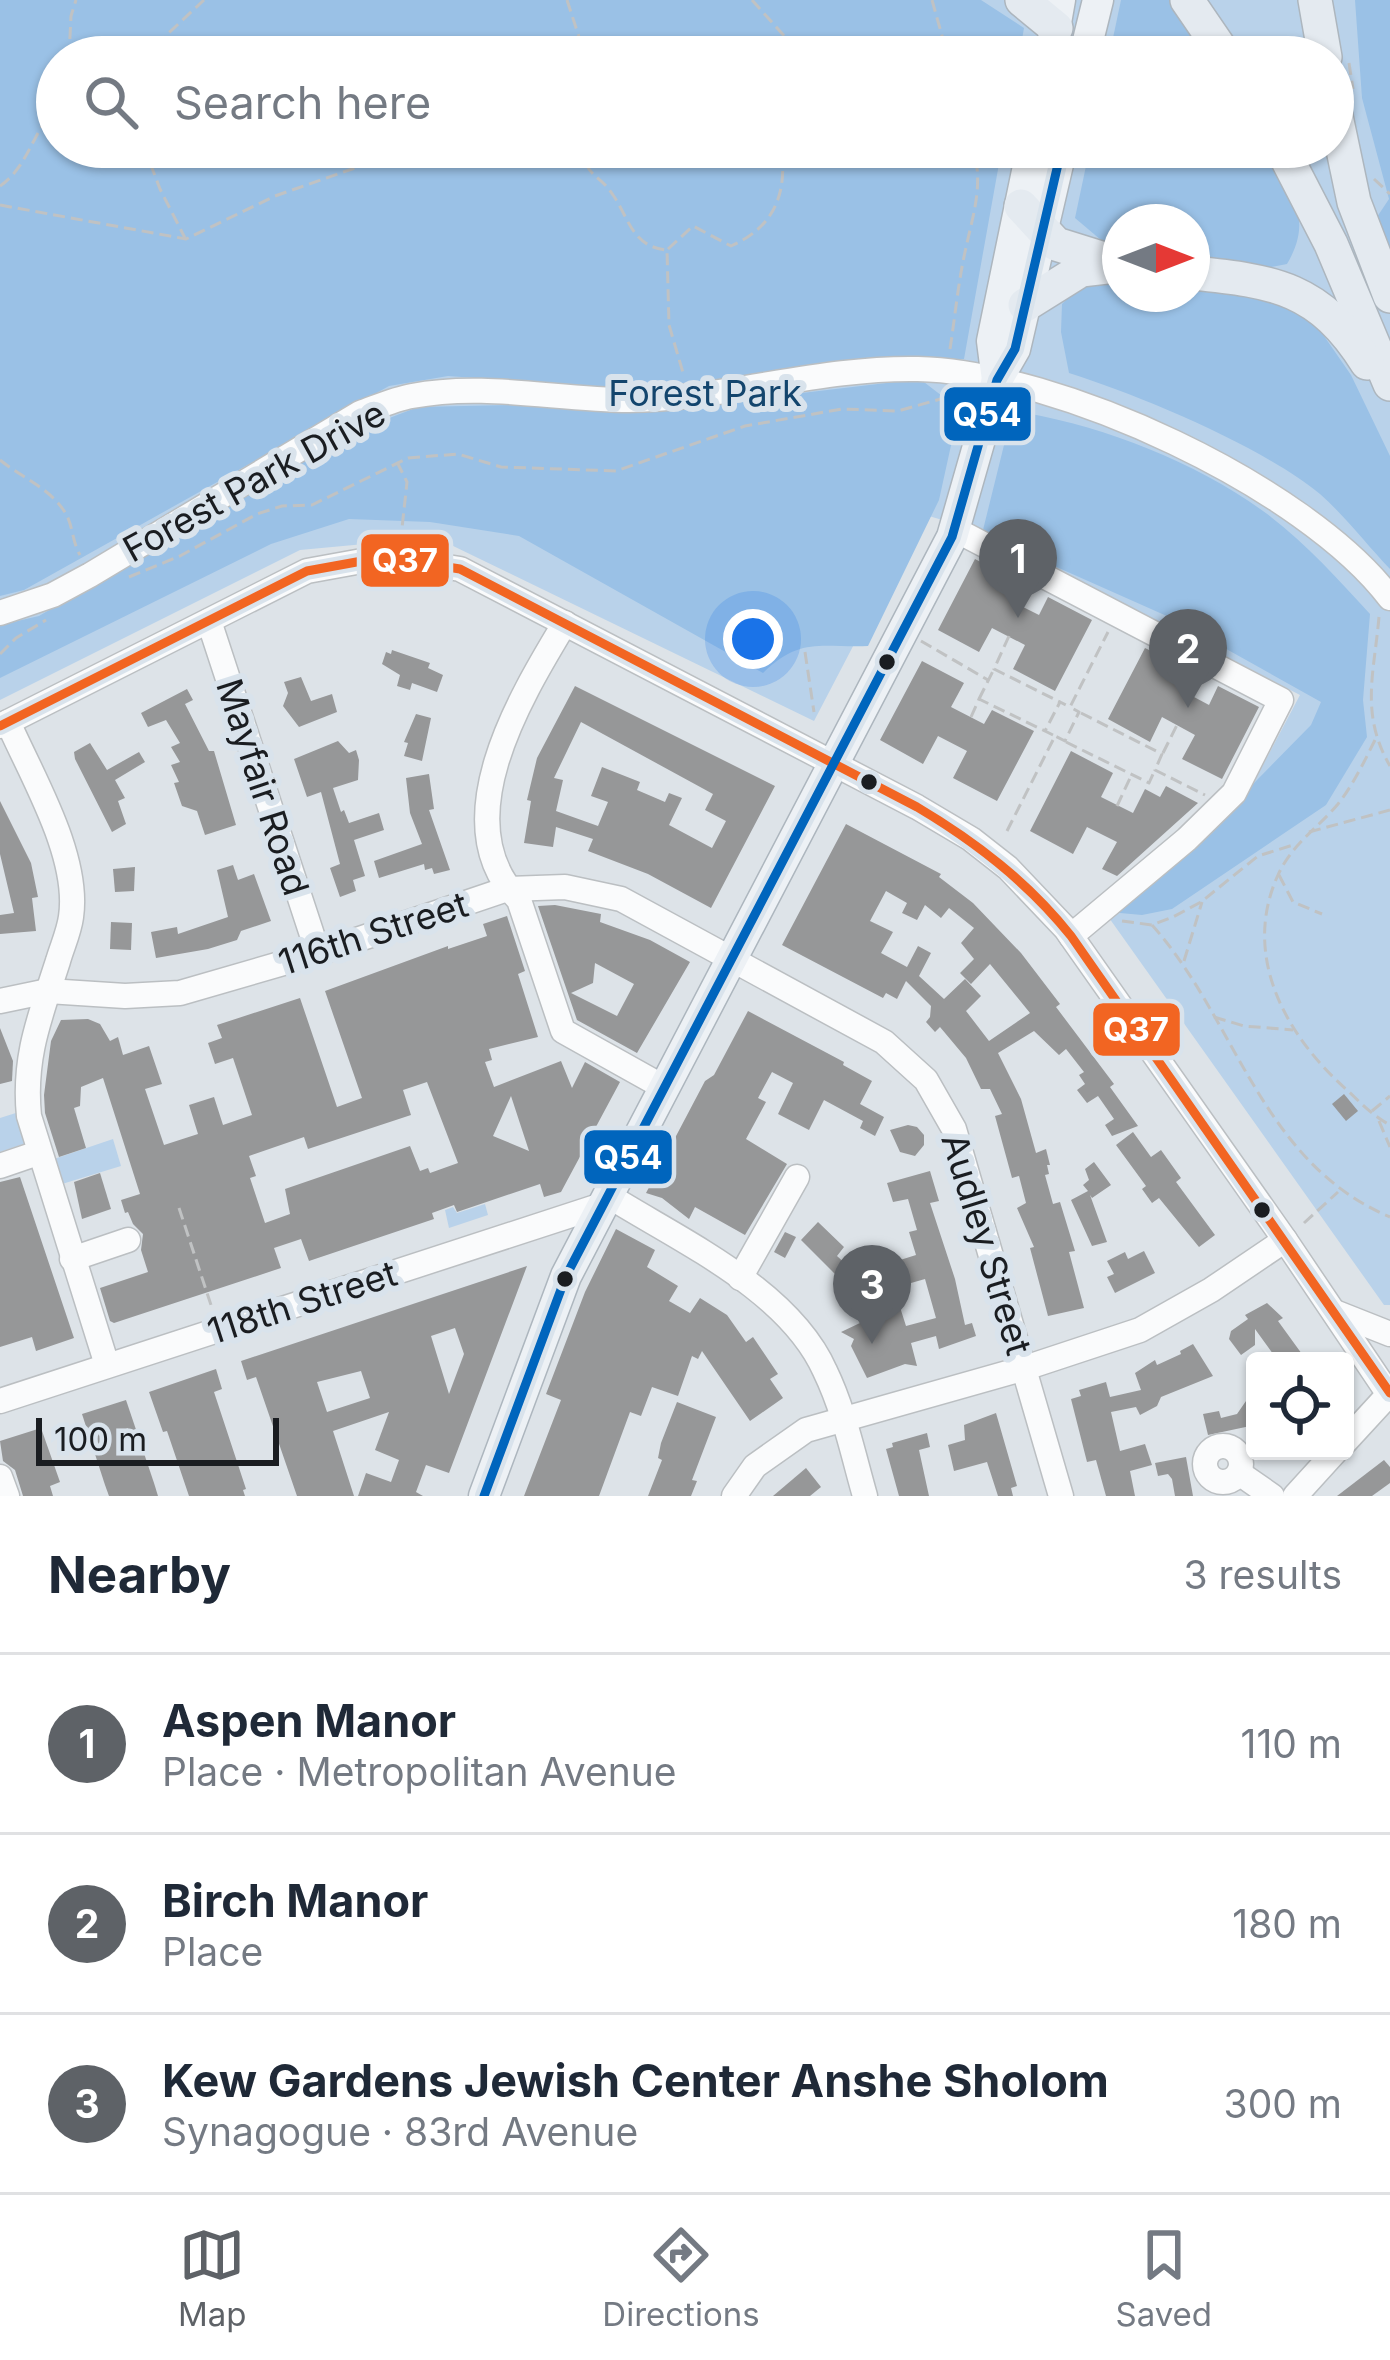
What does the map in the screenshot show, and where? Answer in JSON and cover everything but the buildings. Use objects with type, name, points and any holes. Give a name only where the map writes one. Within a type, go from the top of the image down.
[{"type":"highway","points":[[1022,0],[1055,28]]},
{"type":"highway","points":[[1187,0],[1212,36]]},
{"type":"highway","points":[[1213,0],[1237,36]]},
{"type":"highway","points":[[1315,0],[1321,36]]},
{"type":"highway","points":[[1292,168],[1331,244],[1390,384]]},
{"type":"highway","points":[[1315,168],[1390,328]]},
{"type":"highway","points":[[1348,168],[1359,220],[1390,296]]},
{"type":"highway","points":[[1032,217],[1056,244],[1102,261]]},
{"type":"highway","points":[[1025,305],[1081,270],[1102,267]]},
{"type":"highway","points":[[1210,275],[1251,278],[1302,294],[1347,335],[1390,407]]},
{"type":"main road","points":[[1089,36],[1098,0]]},
{"type":"main road","points":[[484,1496],[566,1276],[955,529],[997,380],[1016,350],[1025,305],[1033,168]]},
{"type":"main road","points":[[997,380],[992,341],[1053,168]]},
{"type":"street","name":"Forest Park Drive","points":[[0,613],[53,595],[91,575],[360,413],[410,396],[486,391],[628,400],[917,369],[954,383],[997,380],[1110,414],[1201,454],[1272,497],[1338,546],[1384,605]]},
{"type":"street","points":[[955,529],[1281,700],[1234,793],[1071,936]]},
{"type":"street","points":[[107,1366],[38,1154],[25,1080],[32,1039],[71,920],[73,892],[57,834],[4,724],[308,572],[385,557],[460,568],[834,764],[971,839],[1008,868],[1071,936],[1295,1231],[1334,1312],[1390,1394],[1354,1432]]},
{"type":"street","name":"Mayfair Road","points":[[209,621],[318,953]]},
{"type":"street","points":[[565,623],[525,690],[494,761],[488,815],[493,849],[507,889],[519,900],[563,1031],[665,1088]]},
{"type":"street","name":"116th Street","points":[[0,1001],[48,991],[125,996],[180,993],[318,953],[507,889],[565,887],[621,899],[731,960]]},
{"type":"street","name":"Audley Street","points":[[731,960],[884,1042],[926,1080],[954,1129],[1061,1496]]},
{"type":"street","points":[[0,1166],[38,1154]]},
{"type":"street","points":[[740,1278],[797,1178]]},
{"type":"street","points":[[607,1200],[760,1291],[800,1330],[824,1367],[865,1496]]},
{"type":"street","name":"118th Street","points":[[0,1401],[607,1200]]},
{"type":"street","points":[[734,1496],[773,1449],[806,1430],[1140,1330],[1211,1290],[1295,1231]]},
{"type":"street","points":[[73,1259],[128,1240]]},
{"type":"street","points":[[1334,1312],[1390,1334]]},
{"type":"street","points":[[1295,1496],[1328,1460]]},
{"type":"street","points":[[1239,1473],[1272,1496]]},
{"type":"street","points":[[0,1477],[7,1496]]},
{"type":"path","points":[[70,36],[76,0]]},
{"type":"path","points":[[165,36],[204,0]]},
{"type":"path","points":[[567,0],[579,36]]},
{"type":"path","points":[[752,0],[784,36]]},
{"type":"path","points":[[932,0],[942,36]]},
{"type":"path","points":[[0,186],[36,138]]},
{"type":"path","points":[[152,168],[186,239]]},
{"type":"path","points":[[0,205],[186,239],[275,196],[355,168]]},
{"type":"path","points":[[586,168],[613,194],[623,221],[653,249],[667,250],[693,226],[731,246],[757,234],[779,199],[780,168]]},
{"type":"path","points":[[132,576],[257,514],[282,506],[312,505],[397,462],[436,453],[541,471],[616,471],[745,426],[842,410],[898,411],[943,398],[954,383],[964,254],[980,194],[979,168]]},
{"type":"path","points":[[667,250],[669,325],[692,394]]},
{"type":"path","points":[[943,398],[954,383]]},
{"type":"path","points":[[0,460],[50,494],[69,519],[71,540],[80,557]]},
{"type":"path","points":[[397,462],[407,482],[402,528]]},
{"type":"path","points":[[1384,605],[1371,670],[1375,740],[1390,766]]},
{"type":"path","points":[[1070,707],[1117,614]]},
{"type":"path","points":[[971,717],[1009,637]]},
{"type":"path","points":[[924,643],[988,680]]},
{"type":"path","points":[[805,652],[814,712]]},
{"type":"path","points":[[994,669],[1162,754]]},
{"type":"path","points":[[979,699],[1149,783],[1177,725]]},
{"type":"path","points":[[1046,731],[1060,702]]},
{"type":"path","points":[[1065,741],[1079,712]]},
{"type":"path","points":[[1007,831],[1055,736]]},
{"type":"path","points":[[1375,740],[1350,788],[1296,845],[1279,873],[1268,908],[1266,959],[1277,1000],[1313,1059],[1390,1125]]},
{"type":"path","points":[[1156,769],[1223,804]]},
{"type":"path","points":[[1117,806],[1132,775]]},
{"type":"path","points":[[1307,832],[1390,810]]},
{"type":"path","points":[[1119,920],[1153,925],[1202,901],[1258,856],[1296,845]]},
{"type":"path","points":[[1279,873],[1293,902],[1322,914]]},
{"type":"path","points":[[1183,963],[1202,901]]},
{"type":"path","points":[[1153,925],[1183,963],[1261,1099],[1297,1147],[1341,1190],[1390,1217]]},
{"type":"path","points":[[1212,1017],[1244,1026],[1293,1030]]},
{"type":"path","points":[[1371,1113],[1390,1096]]},
{"type":"path","points":[[1378,1119],[1390,1147]]},
{"type":"path","points":[[1295,1231],[1341,1190]]},
{"type":"path","points":[[179,1208],[214,1315]]},
{"type":"green space","name":"Forest Park","points":[[0,0],[1390,0],[1390,1305],[1384,1305],[1107,915],[1246,797],[1300,695],[990,534],[922,514],[814,721],[449,544],[386,542],[300,550],[0,700]]},
{"type":"green space","points":[[19,1112],[26,1143],[0,1152],[0,1118]]},
{"type":"green space","points":[[113,1139],[121,1166],[62,1184],[54,1159]]},
{"type":"green space","points":[[485,1204],[488,1215],[449,1228],[445,1210],[453,1207],[457,1213]]},
{"type":"shaded area","points":[[0,0],[981,0],[1024,28],[1023,36],[36,36],[36,168],[998,168],[964,359],[638,390],[448,376],[389,386],[24,590],[0,596]]},
{"type":"shaded area","points":[[1121,0],[1171,0],[1194,36],[1113,36]]},
{"type":"shaded area","points":[[1355,0],[1390,0],[1390,272],[1377,217],[1389,199],[1362,98]]},
{"type":"shaded area","points":[[1086,168],[1275,168],[1299,217],[1287,264],[1260,269],[1210,265],[1210,204],[1102,204],[1102,241],[1075,218]]},
{"type":"shaded area","points":[[1085,281],[1102,281],[1102,312],[1210,312],[1210,289],[1257,293],[1315,323],[1351,375],[1390,456],[1390,569],[1320,494],[1266,458],[1165,409],[1069,373],[1061,332],[1062,304]]},
{"type":"shaded area","points":[[920,379],[959,409],[939,500],[868,646],[801,649],[763,673],[519,536],[430,522],[349,519],[271,544],[0,678],[0,625],[39,616],[348,434],[418,407],[511,405],[607,411],[702,405]]},
{"type":"shaded area","points":[[1026,413],[1150,449],[1237,493],[1292,534],[1370,614],[1363,700],[1367,737],[1326,805],[1172,909],[1142,915],[1109,912],[1197,841],[1311,725],[1321,702],[1169,617],[982,534],[1006,437]]},
{"type":"transit line","name":"Q54","points":[[484,1496],[566,1276],[952,537],[997,380],[1015,349],[1057,168]]},
{"type":"transit line","name":"Q37","points":[[0,726],[307,571],[384,557],[460,569],[917,807],[1019,881],[1071,936],[1390,1393]]},
{"type":"place","name":"Aspen Manor","points":[[1018,618]]},
{"type":"place","name":"Birch Manor","points":[[1188,708]]},
{"type":"place","name":"Kew Gardens Jewish Center Anshe Sholom","points":[[872,1344]]}]
